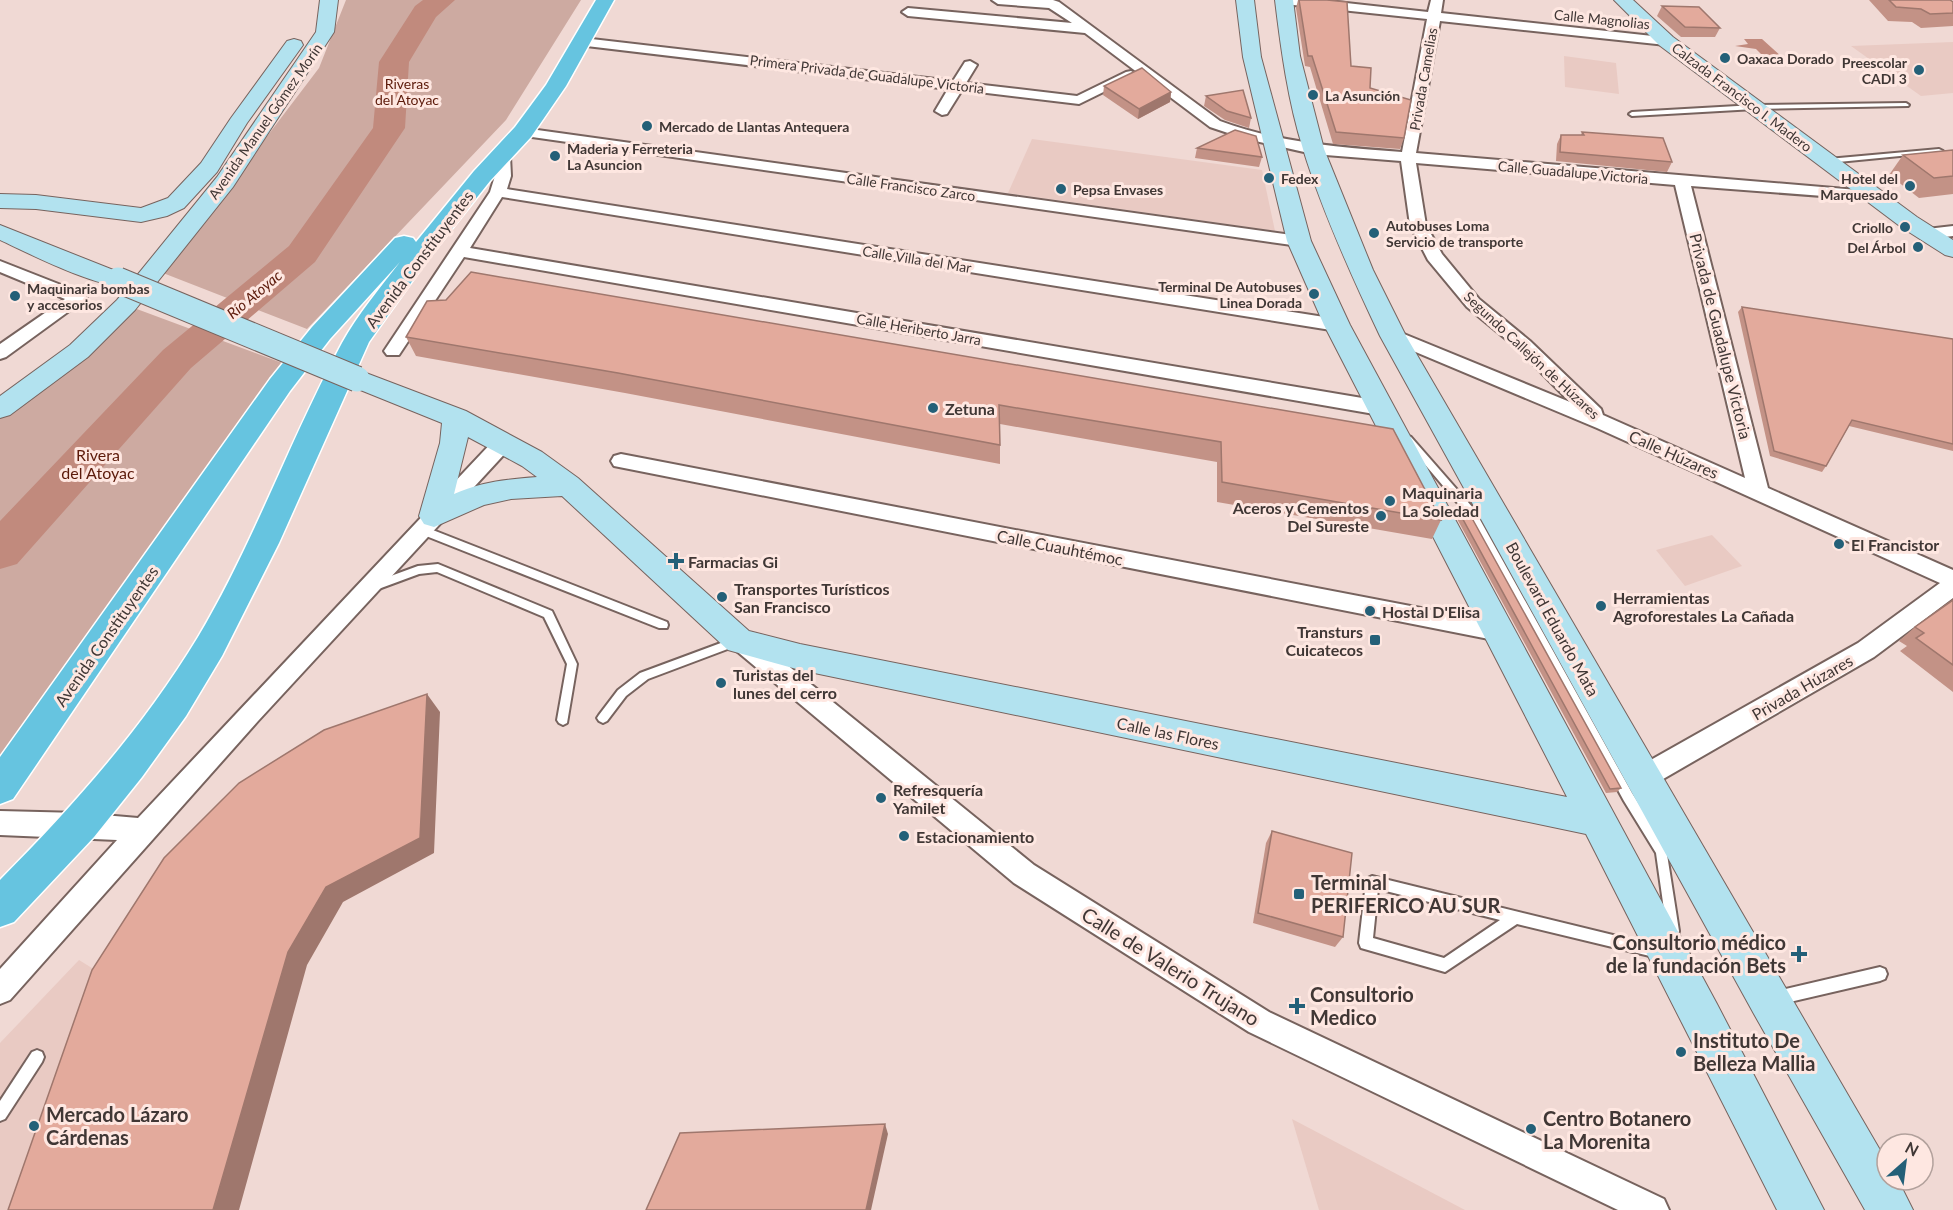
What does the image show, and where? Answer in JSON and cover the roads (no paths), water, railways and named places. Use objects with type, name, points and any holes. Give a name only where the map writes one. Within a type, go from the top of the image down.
[{"type":"main road","points":[[0,201],[47,203],[141,214],[176,203],[208,167],[327,0]]},
{"type":"main road","name":"Avenida Manuel Gómez Morín","points":[[0,409],[78,351],[117,316],[128,285],[225,182],[298,76],[325,32],[327,0]]},
{"type":"main road","points":[[494,175],[556,86],[605,0]]},
{"type":"main road","points":[[1245,0],[1252,57],[1299,242],[1337,326],[1674,962],[1801,1210]]},
{"type":"main road","name":"Boulevard Eduardo Mata","points":[[1284,0],[1291,56],[1313,149],[1361,270],[1392,336],[1768,1000],[1890,1210]]},
{"type":"main road","name":"Calzada Francisco I. Madero","points":[[1623,0],[1666,41],[1953,250]]},
{"type":"main road","name":"Avenida Constituyentes","points":[[0,787],[280,385],[321,333],[415,231],[456,194],[494,175]]},
{"type":"main road","name":"Avenida Constituyentes","points":[[0,908],[80,825],[129,766],[173,705],[210,646],[263,543],[356,342],[405,272],[494,175]]},
{"type":"main road","points":[[0,232],[456,418],[504,442],[568,485],[739,640]]},
{"type":"main road","points":[[427,523],[454,443],[456,418]]},
{"type":"main road","points":[[427,523],[477,496],[510,489],[568,485]]},
{"type":"main road","name":"Calle las Flores","points":[[739,640],[800,657],[1598,820]]},
{"type":"street","points":[[998,0],[1050,3]]},
{"type":"street","name":"Calle Magnolias","points":[[1284,0],[1666,41]]},
{"type":"street","name":"Privada Camelias","points":[[1408,158],[1437,0]]},
{"type":"street","name":"Calle Guadalupe Victoria","points":[[1050,3],[1090,30],[1215,124],[1237,133],[1273,142],[1313,149],[1408,158],[1875,195]]},
{"type":"street","points":[[908,12],[1090,30]]},
{"type":"street","name":"Primera Privada de Guadalupe Victoria","points":[[583,42],[958,84],[1079,100],[1143,69]]},
{"type":"street","points":[[942,111],[970,66]]},
{"type":"street","name":"Calle Francisco Zarco","points":[[523,132],[1299,242]]},
{"type":"street","name":"Segundo Callejón de Húzares","points":[[1408,158],[1418,225],[1434,256],[1473,303],[1524,345],[1604,423]]},
{"type":"street","points":[[393,351],[459,251],[494,175]]},
{"type":"street","name":"Calle Villa del Mar","points":[[494,175],[1337,326]]},
{"type":"street","name":"Privada de Guadalupe Victoria","points":[[1682,181],[1759,492]]},
{"type":"street","points":[[1928,234],[1953,231]]},
{"type":"street","name":"Calle Heriberto Jarra","points":[[459,251],[1382,412]]},
{"type":"street","points":[[0,266],[78,298],[0,353]]},
{"type":"street","name":"Calle Húzares","points":[[1392,336],[1604,423],[1953,582]]},
{"type":"street","points":[[0,990],[142,830],[362,591],[504,442]]},
{"type":"street","name":"Calle Cuauhtémoc","points":[[621,461],[1499,632]]},
{"type":"street","name":"Privada Húzares","points":[[1642,778],[1866,650],[1942,595],[1953,582]]},
{"type":"street","name":"Calle de Valerio Trujano","points":[[739,640],[1024,874],[1249,1016],[1653,1210]]},
{"type":"street","points":[[0,823],[80,825],[142,830]]},
{"type":"lane","points":[[1632,114],[1755,108],[1906,105]]},
{"type":"lane","points":[[1828,161],[1939,151]]},
{"type":"lane","points":[[1382,412],[1420,451],[1471,512],[1628,797],[1662,852],[1674,962],[1514,918],[1372,882],[1366,943],[1445,965],[1514,918]]},
{"type":"lane","points":[[427,523],[663,625]]},
{"type":"lane","points":[[362,591],[418,570],[438,568],[548,614],[572,664],[563,720]]},
{"type":"lane","points":[[603,718],[622,693],[645,675],[739,640]]},
{"type":"lane","points":[[1768,1000],[1880,974]]},
{"type":"lane","points":[[0,1114],[37,1056]]},
{"type":"waterway","name":"Río Atoyac","points":[[0,551],[177,359],[302,254],[389,128],[394,62],[425,12],[441,0]]},
{"type":"place","name":"Oaxaca Dorado","points":[[1725,58]]},
{"type":"place","name":"Preescolar CADI 3","points":[[1919,70]]},
{"type":"place","name":"La Asunción","points":[[1313,95]]},
{"type":"place","name":"Mercado de Llantas Antequera","points":[[647,126]]},
{"type":"place","name":"Maderia y Ferreteria La Asuncion","points":[[555,156]]},
{"type":"place","name":"Fedex","points":[[1269,178]]},
{"type":"place","name":"Hotel del Marquesado","points":[[1910,186]]},
{"type":"place","name":"Pepsa Envases","points":[[1061,189]]},
{"type":"place","name":"Criollo","points":[[1905,227]]},
{"type":"place","name":"Autobuses Loma Servicio de transporte","points":[[1374,233]]},
{"type":"place","name":"Del Árbol","points":[[1918,247]]},
{"type":"place","name":"Terminal De Autobuses Linea Dorada","points":[[1314,294]]},
{"type":"place","name":"Maquinaria bombas y accesorios","points":[[15,296]]},
{"type":"place","name":"Zetuna","points":[[933,408]]},
{"type":"place","name":"Maquinaria La Soledad","points":[[1390,501]]},
{"type":"place","name":"Aceros y Cementos Del Sureste","points":[[1381,516]]},
{"type":"place","name":"El Francistor","points":[[1839,544]]},
{"type":"place","name":"Farmacias Gi","points":[[676,561]]},
{"type":"place","name":"Transportes Turísticos San Francisco","points":[[722,597]]},
{"type":"place","name":"Herramientas Agroforestales La Cañada","points":[[1601,606]]},
{"type":"place","name":"Hostal D'Elisa","points":[[1370,611]]},
{"type":"place","name":"Transturs Cuicatecos","points":[[1375,640]]},
{"type":"place","name":"Turistas del lunes del cerro","points":[[721,683]]},
{"type":"place","name":"Refresquería Yamilet","points":[[881,798]]},
{"type":"place","name":"Estacionamiento","points":[[904,836]]},
{"type":"place","name":"Terminal PERIFERICO AU SUR","points":[[1299,894]]},
{"type":"place","name":"Consultorio médico de la fundación Bets","points":[[1799,954]]},
{"type":"place","name":"Consultorio Medico","points":[[1297,1006]]},
{"type":"place","name":"Instituto De Belleza Mallia","points":[[1681,1052]]},
{"type":"place","name":"Mercado Lázaro Cárdenas","points":[[34,1126]]},
{"type":"place","name":"Centro Botanero La Morenita","points":[[1531,1129]]},
{"type":"park label","name":"Riveras del Atoyac","points":[[407,92]]},
{"type":"park label","name":"Rivera del Atoyac","points":[[98,463]]}]
